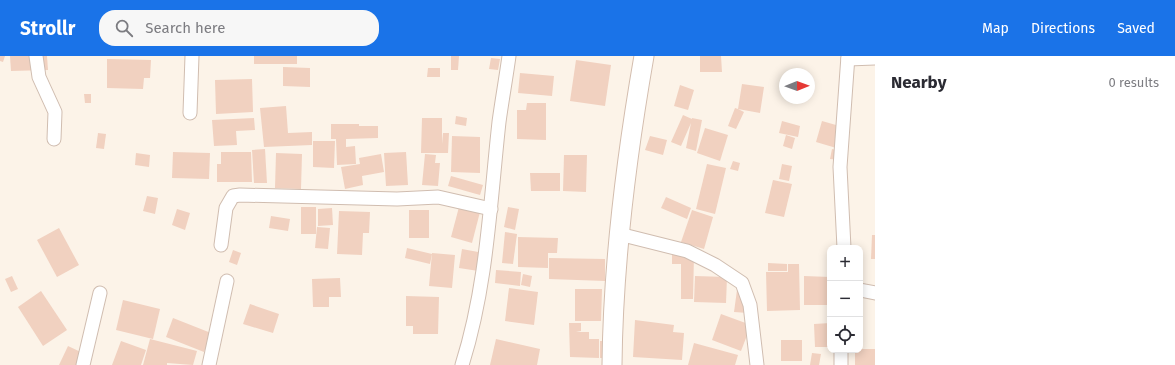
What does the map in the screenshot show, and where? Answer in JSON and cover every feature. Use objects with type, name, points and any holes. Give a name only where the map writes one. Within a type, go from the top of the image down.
[{"type":"street","points":[[36,56],[39,77],[55,112],[54,139]]},
{"type":"street","points":[[190,113],[192,56]]},
{"type":"street","points":[[462,365],[481,294],[499,121],[509,56]]},
{"type":"street","points":[[612,365],[612,318],[619,234],[634,115],[644,56]]},
{"type":"street","points":[[844,245],[840,167],[848,57],[875,58]]},
{"type":"street","points":[[222,245],[226,208],[233,196],[240,195],[397,199],[438,197],[491,208]]},
{"type":"street","points":[[619,234],[687,251],[715,265],[742,283],[750,305],[757,365]]},
{"type":"street","points":[[209,365],[227,281]]},
{"type":"street","points":[[863,291],[875,293]]},
{"type":"street","points":[[82,365],[100,293]]},
{"type":"street","points":[[841,353],[841,365]]},
{"type":"building","points":[[0,56],[5,56],[3,62],[0,61]]},
{"type":"building","points":[[10,56],[47,56],[48,70],[11,71]]},
{"type":"building","points":[[254,56],[297,56],[297,64],[254,64]]},
{"type":"building","points":[[451,56],[459,56],[458,70],[451,70]]},
{"type":"building","points":[[700,56],[721,56],[722,72],[700,72]]},
{"type":"building","points":[[491,58],[500,59],[498,70],[489,69]]},
{"type":"building","points":[[107,59],[151,60],[150,78],[144,78],[143,89],[107,88]]},
{"type":"building","points":[[576,60],[611,65],[605,106],[570,101]]},
{"type":"building","points":[[283,67],[310,68],[310,87],[283,86]]},
{"type":"building","points":[[428,68],[440,68],[440,77],[427,77]]},
{"type":"building","points":[[520,73],[554,76],[552,96],[518,93]]},
{"type":"building","points":[[252,79],[253,112],[216,114],[215,80]]},
{"type":"building","points":[[742,84],[764,87],[760,113],[738,109]]},
{"type":"building","points":[[680,85],[694,90],[688,110],[674,106]]},
{"type":"building","points":[[84,94],[91,94],[91,103],[85,103]]},
{"type":"building","points":[[527,103],[546,103],[546,140],[517,139],[517,110],[526,110]]},
{"type":"building","points":[[286,106],[288,133],[312,132],[312,145],[264,147],[260,108]]},
{"type":"building","points":[[735,108],[744,112],[736,129],[728,126]]},
{"type":"building","points":[[683,115],[692,119],[702,120],[696,151],[686,148],[691,123],[681,146],[671,142]]},
{"type":"building","points":[[456,116],[467,118],[466,126],[455,124]]},
{"type":"building","points":[[254,118],[255,130],[236,131],[237,145],[214,146],[212,120]]},
{"type":"building","points":[[422,118],[442,118],[442,144],[443,133],[449,133],[448,153],[421,153]]},
{"type":"building","points":[[782,121],[800,126],[798,137],[779,133]]},
{"type":"building","points":[[822,121],[850,129],[843,150],[816,142]]},
{"type":"building","points":[[331,124],[378,126],[378,138],[346,139],[346,147],[355,146],[356,164],[337,165],[336,139],[331,139]]},
{"type":"building","points":[[705,128],[728,135],[720,161],[697,153]]},
{"type":"building","points":[[98,133],[106,134],[104,149],[96,148]]},
{"type":"building","points":[[786,135],[795,138],[792,149],[783,146]]},
{"type":"building","points":[[452,136],[480,137],[480,173],[451,172]]},
{"type":"building","points":[[650,136],[667,140],[663,155],[645,150]]},
{"type":"building","points":[[313,141],[335,141],[334,168],[313,167]]},
{"type":"building","points":[[265,149],[267,183],[254,183],[252,150]]},
{"type":"building","points":[[832,149],[841,151],[840,160],[830,159]]},
{"type":"building","points":[[173,152],[210,153],[209,179],[172,178]]},
{"type":"building","points":[[221,152],[251,152],[252,182],[217,182],[217,164],[221,164]]},
{"type":"building","points":[[406,152],[408,185],[386,186],[384,153]]},
{"type":"building","points":[[136,153],[150,155],[149,167],[135,165]]},
{"type":"building","points":[[276,153],[302,154],[301,189],[275,188]]},
{"type":"building","points":[[381,154],[384,172],[362,176],[363,185],[345,189],[341,167],[360,164],[359,158]]},
{"type":"building","points":[[425,154],[436,155],[435,163],[440,163],[438,186],[422,185]]},
{"type":"building","points":[[564,155],[587,155],[586,192],[563,191]]},
{"type":"building","points":[[733,161],[740,163],[738,171],[730,169]]},
{"type":"building","points":[[707,164],[726,168],[715,214],[696,209]]},
{"type":"building","points":[[782,164],[792,166],[789,181],[779,179]]},
{"type":"building","points":[[530,173],[560,173],[560,191],[531,191]]},
{"type":"building","points":[[451,176],[483,185],[480,195],[448,186]]},
{"type":"building","points":[[773,180],[792,184],[784,217],[765,213]]},
{"type":"building","points":[[147,196],[158,198],[155,214],[143,211]]},
{"type":"building","points":[[666,197],[691,208],[687,219],[661,208]]},
{"type":"building","points":[[301,207],[316,207],[316,234],[301,234]]},
{"type":"building","points":[[459,207],[480,212],[472,243],[451,237]]},
{"type":"building","points":[[508,207],[519,209],[515,230],[504,227]]},
{"type":"building","points":[[332,208],[333,225],[318,226],[318,209]]},
{"type":"building","points":[[177,209],[190,213],[185,230],[172,225]]},
{"type":"building","points":[[409,210],[429,210],[429,238],[409,238]]},
{"type":"building","points":[[692,210],[713,217],[704,249],[681,242]]},
{"type":"building","points":[[339,211],[370,212],[369,233],[363,233],[362,255],[337,254]]},
{"type":"building","points":[[271,216],[290,219],[288,231],[269,228]]},
{"type":"building","points":[[317,227],[330,228],[328,249],[315,248]]},
{"type":"building","points":[[59,228],[79,265],[57,277],[37,240]]},
{"type":"building","points":[[505,232],[517,234],[513,264],[502,263]]},
{"type":"building","points":[[872,235],[875,235],[875,259],[871,259]]},
{"type":"building","points":[[518,237],[558,238],[557,253],[548,253],[548,268],[518,267]]},
{"type":"building","points":[[407,248],[432,254],[430,264],[405,258]]},
{"type":"building","points":[[462,249],[489,254],[485,272],[459,268]]},
{"type":"building","points":[[233,250],[241,253],[237,265],[229,262]]},
{"type":"building","points":[[432,253],[455,255],[452,288],[429,286]]},
{"type":"building","points":[[672,254],[694,255],[693,299],[681,299],[681,264],[672,264]]},
{"type":"building","points":[[549,258],[605,259],[605,281],[549,279]]},
{"type":"building","points":[[768,263],[787,264],[787,271],[768,271]]},
{"type":"building","points":[[788,264],[799,264],[800,310],[767,311],[766,272],[788,272]]},
{"type":"building","points":[[496,270],[521,272],[520,286],[495,283]]},
{"type":"building","points":[[523,274],[532,276],[530,287],[521,285]]},
{"type":"building","points":[[12,276],[18,289],[11,292],[5,279]]},
{"type":"building","points":[[695,276],[727,277],[726,303],[694,302]]},
{"type":"building","points":[[804,276],[827,277],[827,305],[804,305]]},
{"type":"building","points":[[340,278],[341,297],[329,297],[329,307],[313,307],[312,279]]},
{"type":"building","points":[[509,288],[538,292],[534,325],[505,321]]},
{"type":"building","points":[[575,289],[602,289],[601,321],[575,321]]},
{"type":"building","points":[[737,290],[751,292],[748,313],[734,312]]},
{"type":"building","points":[[41,291],[67,330],[43,346],[18,307]]},
{"type":"building","points":[[406,296],[439,297],[438,334],[413,334],[413,326],[406,326]]},
{"type":"building","points":[[123,300],[160,309],[153,339],[116,330]]},
{"type":"building","points":[[250,304],[279,314],[273,333],[243,324]]},
{"type":"building","points":[[721,314],[751,325],[741,351],[712,340]]},
{"type":"building","points":[[173,318],[211,333],[204,352],[166,337]]},
{"type":"building","points":[[635,320],[674,325],[673,332],[684,333],[682,360],[633,357]]},
{"type":"building","points":[[569,323],[581,323],[581,331],[576,332],[589,332],[589,339],[599,339],[599,358],[570,357]]},
{"type":"building","points":[[827,323],[827,347],[815,347],[814,324]]},
{"type":"building","points":[[150,339],[197,351],[193,365],[167,363],[167,365],[143,365]]},
{"type":"building","points":[[496,339],[540,349],[537,365],[490,365]]},
{"type":"building","points":[[781,340],[802,340],[802,361],[781,361]]},
{"type":"building","points":[[121,341],[146,350],[141,365],[112,365]]},
{"type":"building","points":[[600,341],[609,341],[609,358],[600,358]]},
{"type":"building","points":[[694,343],[738,355],[735,365],[688,365]]},
{"type":"building","points":[[68,346],[85,354],[80,365],[59,365]]},
{"type":"building","points":[[863,349],[875,349],[875,365],[855,365],[855,353],[863,353]]},
{"type":"building","points":[[812,353],[821,354],[819,365],[810,365]]}]
